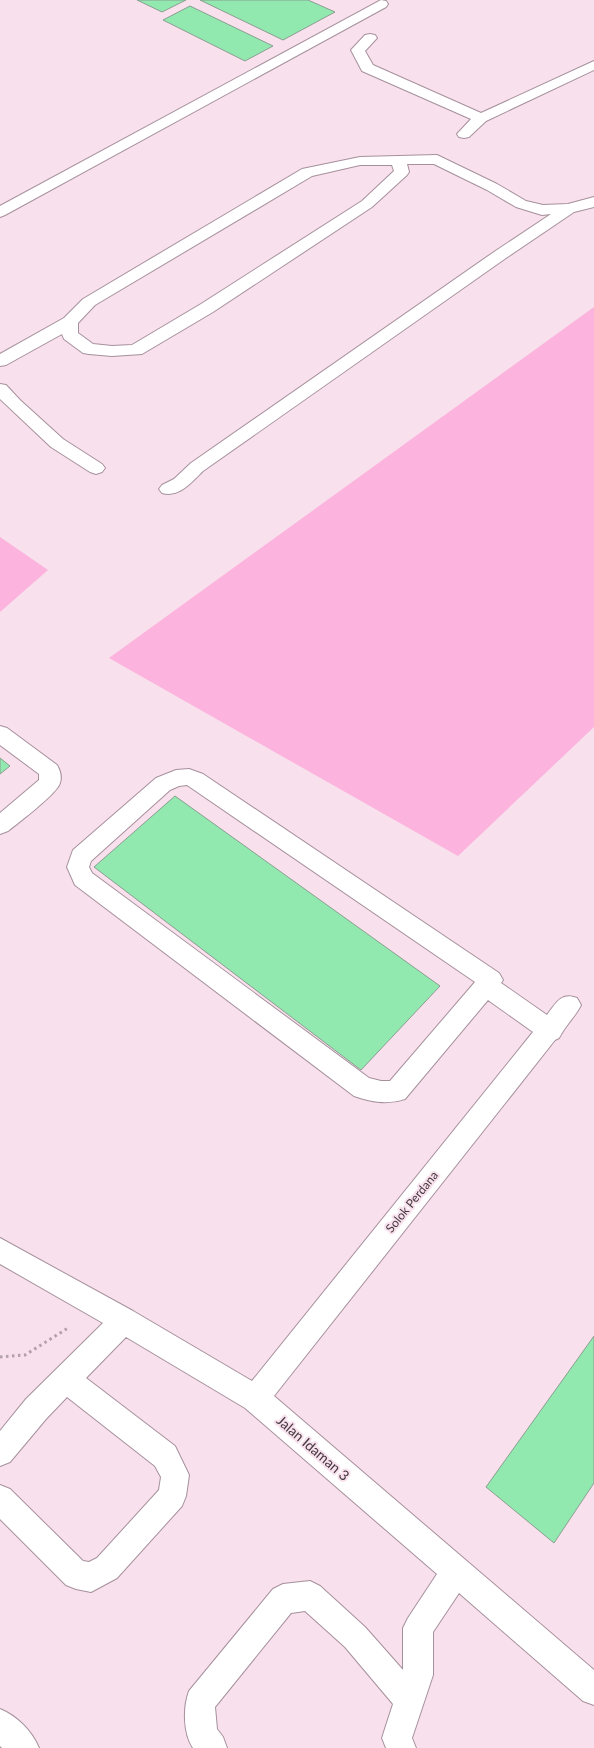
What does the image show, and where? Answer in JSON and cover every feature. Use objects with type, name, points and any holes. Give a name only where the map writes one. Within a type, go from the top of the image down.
[{"type":"street","points":[[0,212],[381,1]]},
{"type":"street","points":[[370,38],[358,50],[368,68],[481,118]]},
{"type":"street","points":[[464,134],[481,118],[594,65]]},
{"type":"street","points":[[575,75],[594,81]]},
{"type":"street","points":[[0,361],[70,322],[89,302],[307,172],[360,161],[436,159],[492,186],[521,204],[542,210],[569,209],[594,202]]},
{"type":"street","points":[[70,322],[70,335],[89,349],[112,351],[136,350],[207,308],[367,204],[402,172],[398,160]]},
{"type":"street","points":[[168,489],[180,483],[198,467],[500,255],[569,209]]},
{"type":"street","points":[[0,389],[14,404],[57,443],[96,468]]},
{"type":"street","points":[[0,734],[50,771],[50,783],[0,825]]},
{"type":"street","points":[[189,776],[203,784],[491,980],[487,986],[396,1091],[382,1092],[363,1088],[83,879],[78,866],[82,856],[163,784],[176,778],[189,776]]},
{"type":"street","points":[[487,986],[551,1030]]},
{"type":"street","name":"Solok Perdana","points":[[255,1398],[551,1030],[569,1005]]},
{"type":"street","name":"Jalan Idaman 3","points":[[0,1250],[112,1313],[255,1398],[594,1690]]},
{"type":"street","points":[[0,1452],[36,1409],[65,1380],[112,1313]]},
{"type":"street","points":[[0,1499],[76,1575],[91,1577],[107,1568],[172,1496],[175,1475],[165,1456],[65,1380]]},
{"type":"street","points":[[401,1748],[397,1738],[418,1675],[418,1628],[456,1571]]},
{"type":"street","points":[[212,1748],[202,1735],[200,1702],[283,1599],[310,1596],[355,1637],[410,1701]]},
{"type":"street","points":[[0,1724],[24,1748]]},
{"type":"path","points":[[0,1357],[25,1355],[112,1313]]},
{"type":"shaded area","points":[[594,307],[594,727],[458,856],[109,658]]},
{"type":"shaded area","points":[[0,537],[48,570],[0,612]]},
{"type":"building","points":[[137,0],[186,0],[162,12]]},
{"type":"building","points":[[200,0],[308,0],[335,12],[283,40]]},
{"type":"building","points":[[190,6],[273,46],[245,61],[163,20]]},
{"type":"building","points":[[0,758],[10,766],[0,774]]},
{"type":"building","points":[[175,796],[440,986],[361,1070],[94,867]]},
{"type":"building","points":[[594,1336],[594,1483],[554,1543],[486,1487]]}]
